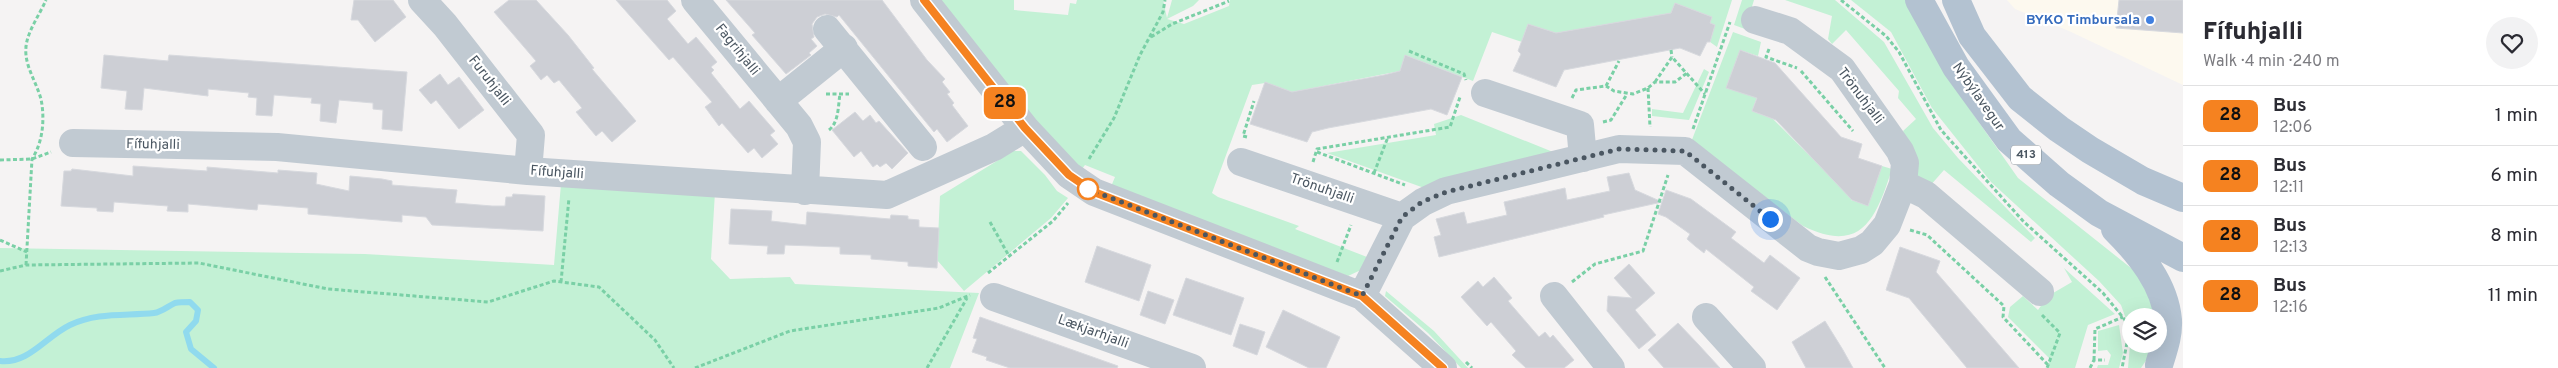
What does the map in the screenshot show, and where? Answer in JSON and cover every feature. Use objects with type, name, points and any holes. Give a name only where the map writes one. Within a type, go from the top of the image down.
[{"type":"main road","name":"Nýbýlavegur","points":[[1919,0],[1956,67],[2009,140],[2059,184],[2099,214],[2183,258]]},
{"type":"main road","points":[[1956,0],[1972,36],[2020,98],[2059,129],[2090,150],[2143,181],[2183,198]]},
{"type":"main road","points":[[2099,214],[2135,250],[2163,298],[2168,320],[2167,339],[2158,367]]},
{"type":"street","name":"Furuhjalli","points":[[422,0],[446,26],[531,135],[528,171]]},
{"type":"street","name":"Fagrihjalli","points":[[695,0],[799,126],[807,142],[805,191]]},
{"type":"street","points":[[924,0],[1025,128],[1080,185],[1094,192],[1366,288],[1451,362]]},
{"type":"street","name":"Trönuhjalli","points":[[1685,151],[1803,244],[1818,252],[1828,255],[1850,254],[1872,243],[1887,225],[1903,184],[1905,163],[1900,151],[1842,69],[1790,31],[1741,22]]},
{"type":"street","points":[[778,100],[835,38],[923,147]]},
{"type":"street","points":[[1485,93],[1580,125],[1583,158]]},
{"type":"street","name":"Fífuhjalli","points":[[73,144],[277,147],[528,171],[887,195],[994,148],[1025,128]]},
{"type":"street","points":[[1366,288],[1412,210],[1446,192],[1619,149],[1685,151]]},
{"type":"street","name":"Trönuhjalli","points":[[1246,150],[1310,171],[1359,202],[1412,210]]},
{"type":"street","points":[[1903,184],[1926,195],[2039,301]]},
{"type":"street","name":"Lækjarhjalli","points":[[984,289],[1192,368]]},
{"type":"street","points":[[1554,296],[1611,368]]},
{"type":"street","points":[[1706,317],[1752,368]]},
{"type":"street","points":[[2158,367],[2183,332]]},
{"type":"path","points":[[26,265],[32,159],[39,148],[42,133],[41,100],[32,78],[26,54],[26,44],[46,0]]},
{"type":"path","points":[[695,368],[790,332],[939,308],[968,298],[984,289],[1009,256],[1053,221],[1074,196],[1090,166],[1086,163],[1114,118],[1140,55],[1163,12],[1165,0]]},
{"type":"path","points":[[1841,0],[1886,36],[1899,52],[1941,130],[2024,222],[2103,292],[2122,316]]},
{"type":"path","points":[[1150,38],[1172,24],[1229,1]]},
{"type":"path","points":[[1729,26],[1741,22]]},
{"type":"path","points":[[1729,26],[1741,22]]},
{"type":"path","points":[[1554,296],[1595,264],[1643,251],[1672,161],[1685,151],[1729,26]]},
{"type":"path","points":[[1772,42],[1766,57],[1799,68],[1858,136]]},
{"type":"path","points":[[1671,50],[1672,56],[1705,94]]},
{"type":"path","points":[[1310,171],[1318,149],[1450,126],[1466,80],[1464,74],[1409,52]]},
{"type":"path","points":[[1564,120],[1576,90],[1606,86],[1627,94],[1641,92],[1655,82],[1672,56]]},
{"type":"path","points":[[1606,86],[1619,61]]},
{"type":"path","points":[[1655,82],[1675,82],[1687,73]]},
{"type":"path","points":[[1648,88],[1650,115]]},
{"type":"path","points":[[819,94],[855,94]]},
{"type":"path","points":[[834,124],[840,94]]},
{"type":"path","points":[[1246,150],[1243,136],[1254,100]]},
{"type":"path","points":[[1374,173],[1388,137]]},
{"type":"path","points":[[0,160],[32,159],[73,144]]},
{"type":"path","points":[[1316,152],[1411,188],[1412,210]]},
{"type":"path","points":[[1305,156],[1310,171]]},
{"type":"path","points":[[561,282],[572,174]]},
{"type":"path","points":[[1337,262],[1359,202]]},
{"type":"path","points":[[990,222],[1009,256]]},
{"type":"path","points":[[1903,228],[1927,235],[2004,306],[2004,317],[2048,367],[2060,333],[2039,301]]},
{"type":"path","points":[[0,240],[27,252]]},
{"type":"path","points":[[1328,259],[1337,262],[1366,288]]},
{"type":"path","points":[[0,272],[26,265],[198,263],[328,289],[488,302],[554,281],[599,287],[655,340],[674,368]]},
{"type":"path","points":[[1822,272],[1885,368]]},
{"type":"path","points":[[927,368],[968,298]]},
{"type":"path","points":[[2090,368],[2094,360],[2095,329],[2122,317]]},
{"type":"path","points":[[2122,368],[2125,353]]},
{"type":"path","points":[[2094,360],[2105,360]]},
{"type":"path","points":[[1451,362],[1472,368]]},
{"type":"shaded area","points":[[2007,0],[2183,0],[2183,85],[2069,31],[2015,9]]},
{"type":"green space","points":[[935,0],[1014,0],[1014,10],[1068,15],[1070,3],[1076,4],[1077,0],[1163,0],[1167,18],[1172,0],[1199,0],[1193,6],[1167,19],[1184,24],[1229,6],[1230,0],[1732,0],[1717,47],[1710,42],[1715,25],[1710,23],[1712,17],[1675,3],[1671,13],[1556,33],[1528,24],[1522,42],[1492,32],[1473,81],[1405,55],[1400,71],[1292,92],[1265,83],[1252,85],[1212,193],[1218,197],[1299,226],[1295,229],[1367,257],[1363,269],[1348,276],[1110,189],[1115,177],[1085,165],[1079,173]]},
{"type":"green space","points":[[1742,0],[1754,0],[1745,29],[1734,25]]},
{"type":"green space","points":[[1785,0],[1835,0],[1884,42],[1933,128],[1958,158],[2035,238],[2031,242],[1944,170],[1929,187],[1912,180],[1909,149],[1903,131],[1916,119],[1898,98],[1899,91],[1846,30],[1832,44],[1828,39],[1832,16]]},
{"type":"green space","points":[[1851,0],[1908,0],[1971,111],[2018,178],[2136,272],[2155,308],[2122,308],[2099,281],[1991,182],[1932,108],[1891,32]]},
{"type":"green space","points":[[1733,32],[1761,42],[1758,56],[1740,50],[1727,88],[1759,91],[1752,111],[1773,119],[1828,174],[1858,180],[1851,200],[1868,205],[1882,166],[1892,169],[1880,203],[1864,227],[1853,234],[1840,236],[1823,234],[1803,226],[1697,145],[1690,145]]},
{"type":"green space","points":[[1704,69],[1709,72],[1689,120],[1652,116],[1652,109],[1683,113]]},
{"type":"green space","points":[[1461,115],[1558,154],[1427,189],[1327,153],[1436,135],[1434,124]]},
{"type":"green space","points":[[1013,151],[1021,151],[1045,175],[1057,191],[1068,198],[1051,218],[964,291],[937,260],[940,196]]},
{"type":"green space","points":[[561,184],[715,192],[711,259],[730,279],[790,277],[795,284],[979,293],[950,368],[0,368],[0,248],[365,254],[554,265]]},
{"type":"green space","points":[[2064,268],[2115,314],[2088,325],[2075,368],[2047,368],[2050,359],[2008,317],[2010,307],[2023,296],[2038,310],[2048,296],[2072,282]]},
{"type":"green space","points":[[1386,291],[1434,331],[1468,368],[1461,368],[1428,333],[1385,296]]},
{"type":"green space","points":[[2119,325],[2123,353],[2119,368],[2097,368],[2098,365],[2108,365],[2111,355],[2107,350],[2098,351],[2098,331]]},
{"type":"green space","points":[[2129,353],[2151,353],[2141,368],[2128,368]]},
{"type":"building","points":[[354,0],[393,0],[406,17],[375,42],[358,20],[351,20]]},
{"type":"building","points":[[509,0],[536,0],[568,35],[594,68],[592,69],[636,121],[612,142],[602,131],[596,136],[576,112],[582,108],[559,80],[554,83],[547,75],[541,80],[530,66],[536,61],[494,12]]},
{"type":"building","points":[[616,0],[667,0],[676,11],[667,19],[688,44],[696,37],[717,62],[711,67],[714,70],[711,73],[740,109],[749,101],[775,131],[770,135],[778,144],[762,158],[754,148],[748,153],[722,123],[719,126],[705,107],[712,102],[673,57],[669,60]]},
{"type":"building","points":[[726,0],[882,0],[927,60],[945,79],[942,82],[950,92],[947,94],[954,103],[952,105],[968,126],[947,142],[937,129],[934,132],[839,15],[837,17],[825,14],[817,17],[812,24],[814,37],[811,39],[817,46],[809,53],[811,55],[786,74],[752,35],[755,33]]},
{"type":"building","name":"BYKO Timbursala","points":[[2119,0],[2183,0],[2183,33],[2116,28]]},
{"type":"building","points":[[1675,3],[1712,17],[1710,23],[1715,25],[1710,42],[1707,42],[1700,56],[1680,48],[1564,70],[1556,87],[1513,71],[1521,54],[1518,51],[1528,24],[1556,33],[1671,13]]},
{"type":"building","points":[[1740,50],[1775,63],[1841,137],[1862,144],[1858,158],[1882,166],[1868,206],[1852,200],[1776,120],[1752,111],[1757,98],[1726,88]]},
{"type":"building","points":[[104,55],[168,61],[169,55],[407,72],[402,131],[382,129],[383,110],[373,109],[373,103],[339,100],[336,123],[320,121],[321,104],[311,103],[312,98],[274,95],[272,116],[256,115],[257,98],[248,97],[249,93],[208,89],[208,96],[144,88],[142,110],[125,109],[127,91],[101,88]]},
{"type":"building","points":[[1405,55],[1462,77],[1447,115],[1431,109],[1328,128],[1312,132],[1307,142],[1250,124],[1265,82],[1292,92],[1384,75],[1400,71]]},
{"type":"building","points":[[440,74],[448,85],[459,77],[484,110],[459,129],[436,100],[431,104],[419,90]]},
{"type":"building","points":[[855,112],[863,121],[870,115],[876,123],[879,121],[908,153],[892,169],[886,163],[880,167],[877,164],[873,167],[861,151],[854,157],[832,130]]},
{"type":"building","points":[[133,166],[207,171],[207,167],[278,173],[278,170],[317,173],[316,184],[349,191],[350,176],[382,179],[392,181],[392,185],[457,190],[455,203],[492,206],[505,206],[506,197],[512,197],[513,194],[545,196],[543,231],[432,225],[426,217],[402,215],[402,222],[308,214],[308,208],[258,204],[257,210],[188,204],[188,212],[167,211],[168,206],[114,202],[113,212],[97,211],[97,208],[61,206],[64,171],[71,171],[72,169],[133,176]]},
{"type":"building","points":[[1629,173],[1635,190],[1662,202],[1603,215],[1604,217],[1439,257],[1434,237],[1441,235],[1436,219],[1464,212],[1467,224],[1507,215],[1504,202],[1565,188],[1567,200],[1610,191],[1607,177]]},
{"type":"building","points":[[1666,190],[1691,199],[1736,232],[1731,238],[1764,263],[1770,255],[1800,278],[1777,310],[1751,291],[1754,287],[1706,249],[1704,253],[1695,246],[1687,239],[1690,234],[1666,217],[1658,214]]},
{"type":"building","points":[[731,209],[772,211],[771,221],[806,225],[807,212],[890,219],[891,215],[908,216],[908,219],[919,220],[919,227],[939,228],[937,268],[908,266],[908,262],[871,259],[871,255],[840,254],[840,247],[785,245],[784,254],[767,254],[768,246],[729,244]]},
{"type":"building","points":[[1097,246],[1151,265],[1139,301],[1085,282]]},
{"type":"building","points":[[1900,247],[1940,261],[1936,272],[2019,368],[1967,368],[1909,298],[1886,290]]},
{"type":"building","points":[[1629,264],[1655,293],[1635,310],[1656,335],[1639,349],[1607,311],[1608,296],[1632,298],[1614,278]]},
{"type":"building","points":[[1494,277],[1512,298],[1508,301],[1539,337],[1545,332],[1550,338],[1553,335],[1574,360],[1564,368],[1526,368],[1512,355],[1516,351],[1491,322],[1487,326],[1461,297],[1478,281],[1483,287]]},
{"type":"building","points":[[1186,278],[1244,298],[1231,335],[1173,315]]},
{"type":"building","points":[[1148,291],[1174,300],[1165,324],[1140,315]]},
{"type":"building","points":[[1283,310],[1340,337],[1326,368],[1309,368],[1266,347]]},
{"type":"building","points":[[980,317],[1118,366],[1117,368],[1010,368],[986,360],[987,357],[972,352],[977,339],[973,338]]},
{"type":"building","points":[[1825,321],[1853,368],[1806,368],[1792,342]]},
{"type":"building","points":[[1678,323],[1720,368],[1664,368],[1648,350]]},
{"type":"building","points":[[1240,324],[1265,332],[1257,355],[1233,346]]},
{"type":"waterway","points":[[0,361],[20,358],[36,349],[61,330],[80,321],[101,316],[154,313],[175,303],[190,302],[198,310],[196,321],[186,332],[191,349],[214,368]]},
{"type":"bus line","name":"28","points":[[924,0],[1025,128],[1078,183],[1094,192],[1362,296],[1443,368]]},
{"type":"place","name":"BYKO Timbursala","points":[[2150,20]]},
{"type":"route","points":[[1088,189],[1362,296],[1402,217],[1422,202],[1446,192],[1498,178],[1619,149],[1685,151],[1770,219]]}]
